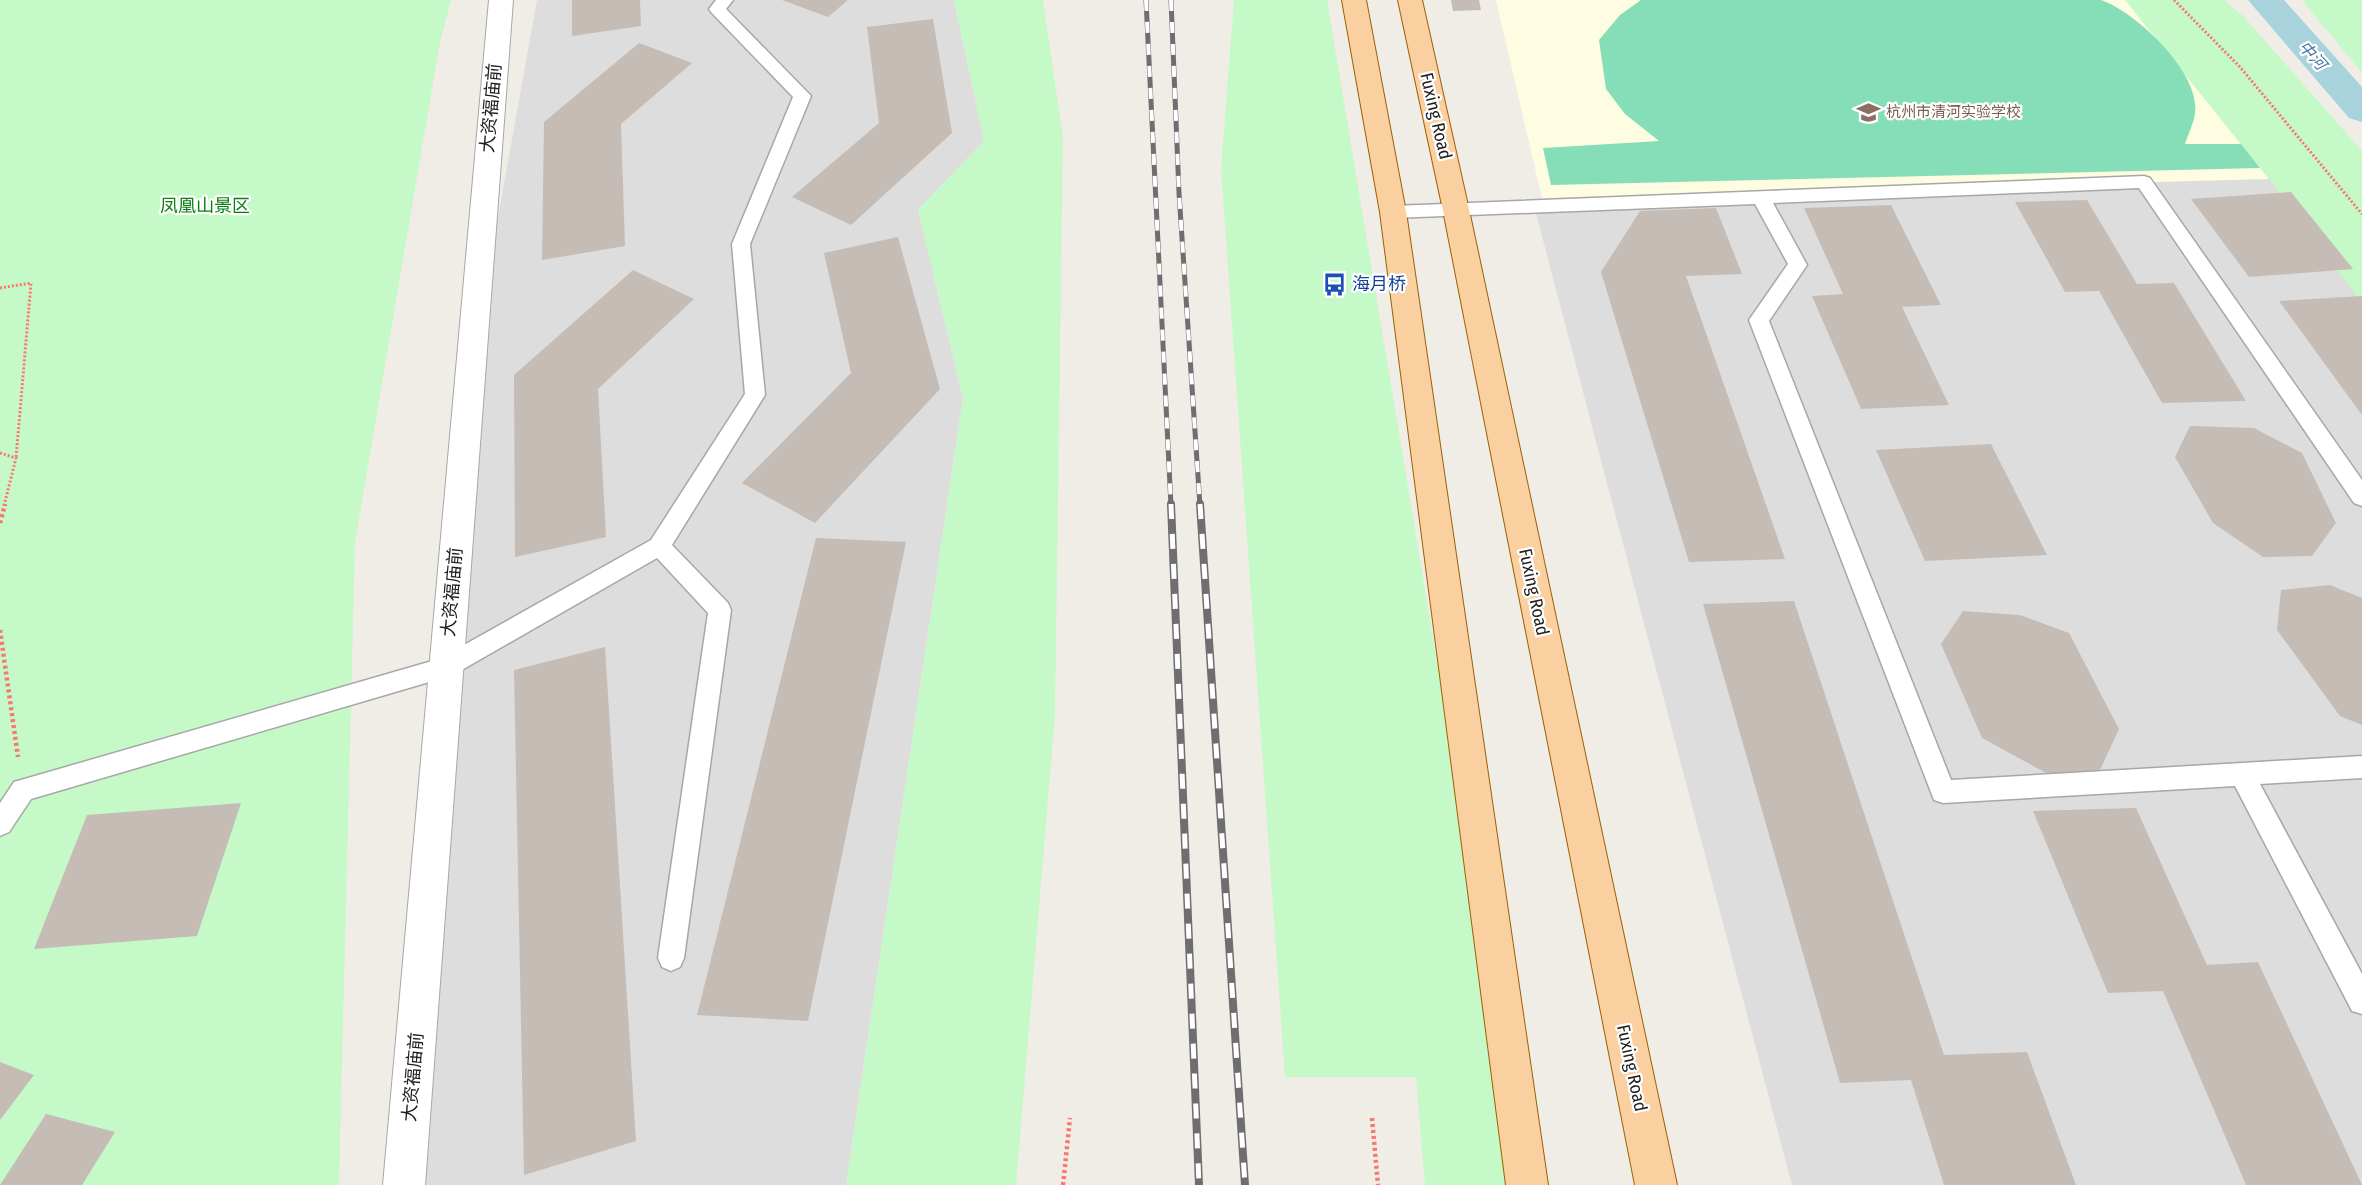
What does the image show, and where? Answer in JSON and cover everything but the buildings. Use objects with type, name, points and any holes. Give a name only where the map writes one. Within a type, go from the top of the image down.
[{"type":"main road","points":[[1354,0],[1393,212],[1527,1185]]},
{"type":"main road","name":"Fuxing Road","points":[[1410,0],[1456,210],[1656,1185]]},
{"type":"street","name":"大资福庙前","points":[[404,1185],[501,0]]},
{"type":"lane","points":[[0,824],[23,790],[445,668],[658,546],[755,395],[741,244],[802,96],[717,9],[725,0]]},
{"type":"lane","points":[[1393,212],[2144,182],[2362,497]]},
{"type":"lane","points":[[1760,197],[1798,265],[1759,320],[1943,792],[2362,767]]},
{"type":"lane","points":[[658,546],[720,610],[671,958]]},
{"type":"lane","points":[[2242,774],[2362,1001]]},
{"type":"path","points":[[2174,0],[2240,67],[2362,214]]},
{"type":"path","points":[[0,288],[31,283],[16,458],[0,523]]},
{"type":"path","points":[[0,453],[16,458]]},
{"type":"path","points":[[0,630],[23,790]]},
{"type":"path","points":[[1063,1185],[1070,1118]]},
{"type":"path","points":[[1372,1118],[1378,1185]]},
{"type":"shaded area","points":[[537,0],[954,0],[984,141],[918,210],[963,398],[846,1185],[404,1185],[470,373]]},
{"type":"shaded area","name":"杭州市清河实验学校","points":[[1496,0],[2125,0],[2269,179],[1542,198]]},
{"type":"shaded area","points":[[2299,174],[2362,262],[2362,1185],[1792,1185],[1534,206]]},
{"type":"green space","name":"凤凰山景区","points":[[0,0],[451,0],[440,42],[355,542],[339,1185],[0,1185]]},
{"type":"green space","points":[[954,0],[1043,0],[1063,138],[1055,715],[1016,1185],[846,1185],[963,398],[918,210],[984,141]]},
{"type":"green space","points":[[1234,0],[1327,0],[1524,1185],[1425,1185],[1416,1077],[1285,1077],[1221,169]]},
{"type":"green space","name":"杭州市清河实验学校","points":[[1641,0],[2101,0],[2131,17],[2148,30],[2177,63],[2188,80],[2194,97],[2195,113],[2185,144],[2241,144],[2260,168],[1551,185],[1543,148],[1659,141],[1625,114],[1606,89],[1599,40],[1620,15]]},
{"type":"green space","points":[[2125,0],[2224,0],[2243,16],[2362,151],[2362,303],[2269,179]]},
{"type":"green space","points":[[2302,0],[2362,0],[2362,73]]},
{"type":"waterway","name":"中河","points":[[2265,0],[2362,110]]},
{"type":"railway","points":[[1146,0],[1171,506]]},
{"type":"railway","points":[[1171,0],[1179,193],[1200,506]]},
{"type":"railway","points":[[1171,504],[1199,1185]]},
{"type":"railway","points":[[1200,504],[1245,1185]]},
{"type":"place","name":"杭州市清河实验学校","points":[[1868,112]]},
{"type":"place","name":"海月桥","points":[[1334,284]]}]
